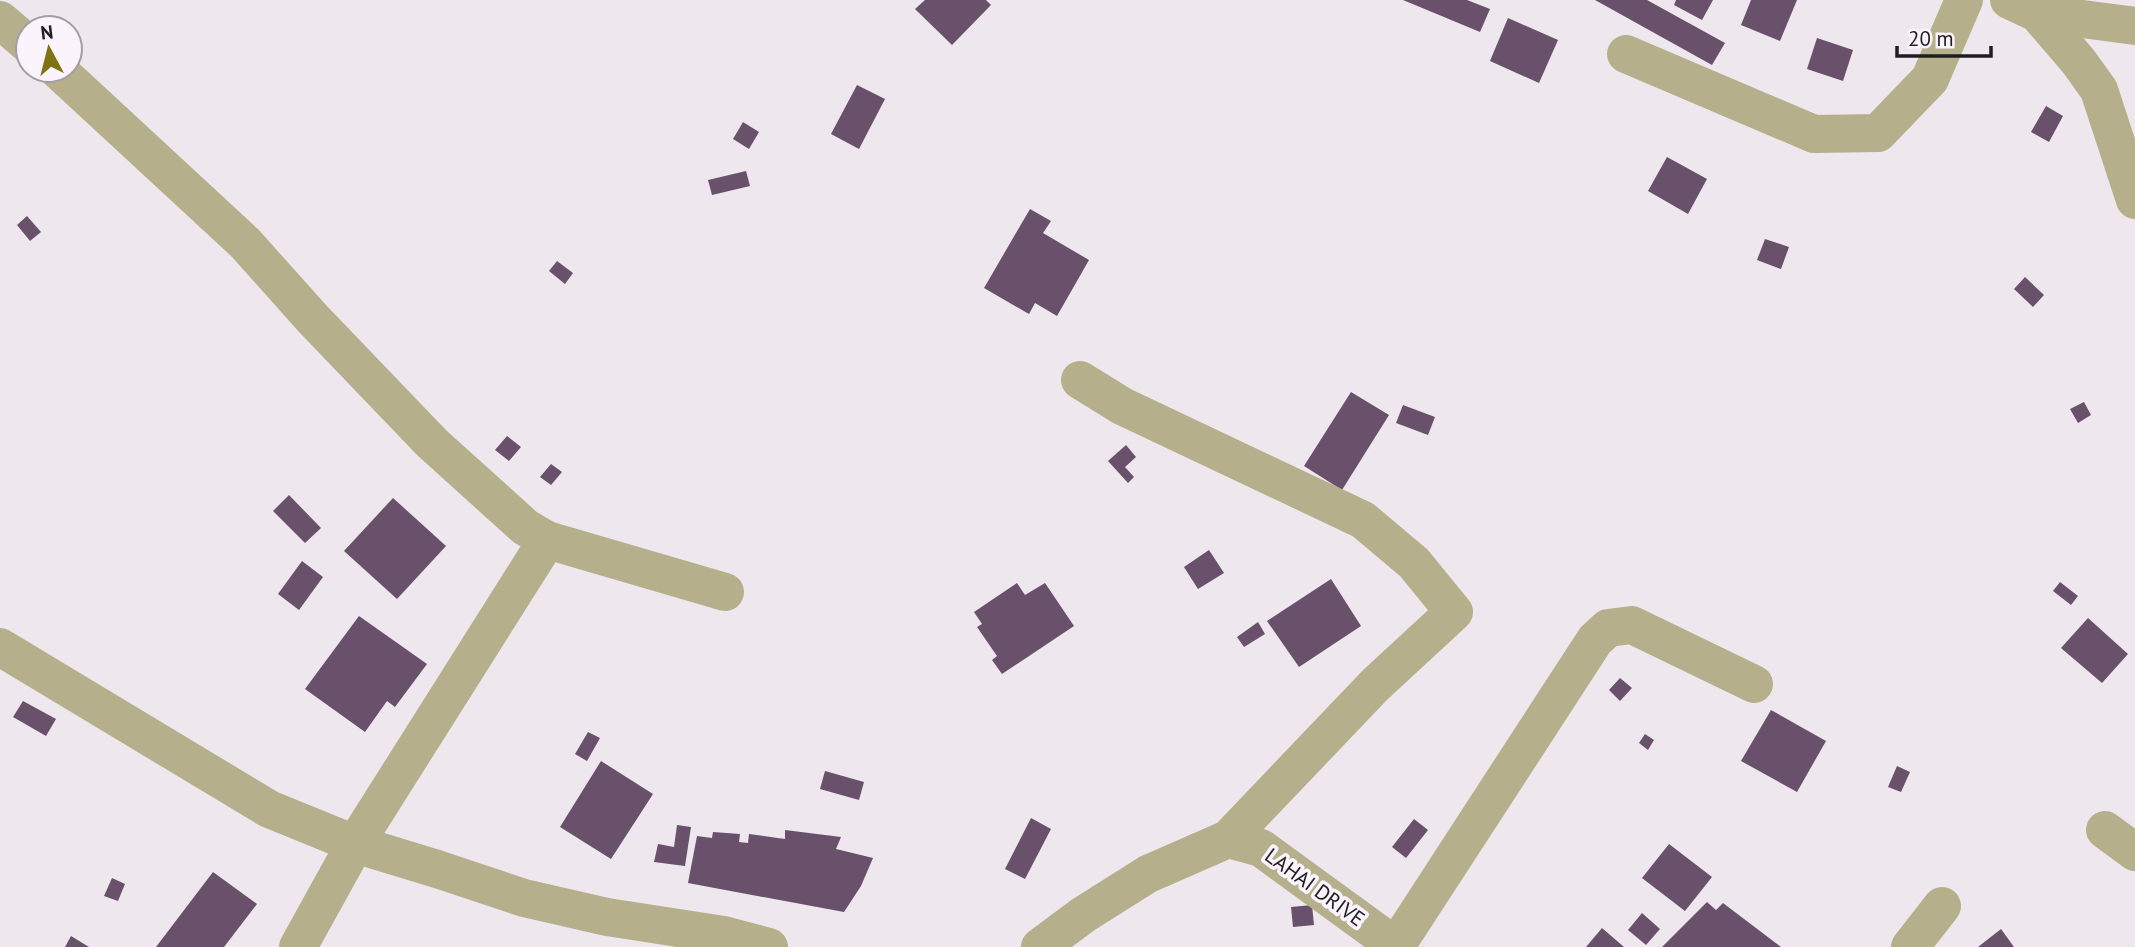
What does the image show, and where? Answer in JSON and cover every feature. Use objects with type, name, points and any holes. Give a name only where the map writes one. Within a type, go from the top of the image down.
[{"type":"street","points":[[1626,54],[1814,134],[1878,133],[1930,79],[1964,0]]},
{"type":"street","points":[[2023,6],[2135,26]]},
{"type":"street","points":[[2023,6],[2080,62],[2099,90],[2135,200]]},
{"type":"street","points":[[0,20],[14,32]]},
{"type":"street","points":[[73,84],[245,243],[313,319],[432,443],[525,527],[547,540],[725,592]]},
{"type":"street","points":[[1040,947],[1083,915],[1148,874],[1228,839],[1375,685],[1454,612],[1414,563],[1363,520],[1122,406],[1080,380]]},
{"type":"street","points":[[298,947],[355,844],[547,540]]},
{"type":"street","points":[[1396,946],[1595,640],[1608,628],[1632,625],[1754,684]]},
{"type":"street","points":[[0,647],[269,809],[355,844],[524,898],[607,917],[724,935],[769,947]]},
{"type":"street","name":"LAHAI DRIVE","points":[[1228,839],[1261,848],[1396,946]]},
{"type":"street","points":[[1910,947],[1942,906]]},
{"type":"building","points":[[925,0],[986,0],[991,5],[952,45],[915,9]]},
{"type":"building","points":[[1403,0],[1467,0],[1490,9],[1480,32]]},
{"type":"building","points":[[1595,0],[1647,0],[1725,43],[1712,65]]},
{"type":"building","points":[[1676,0],[1713,0],[1702,20],[1674,5]]},
{"type":"building","points":[[1751,0],[1797,0],[1780,41],[1741,25]]},
{"type":"building","points":[[1508,18],[1558,40],[1539,83],[1490,61]]},
{"type":"building","points":[[1817,38],[1853,50],[1843,81],[1807,69]]},
{"type":"building","points":[[857,85],[885,99],[859,149],[831,134]]},
{"type":"building","points":[[2046,106],[2063,116],[2049,142],[2031,132]]},
{"type":"building","points":[[743,122],[759,132],[749,149],[733,139]]},
{"type":"building","points":[[1667,157],[1707,179],[1688,214],[1648,191]]},
{"type":"building","points":[[746,171],[750,186],[712,195],[708,180]]},
{"type":"building","points":[[1030,209],[1051,221],[1043,233],[1089,260],[1057,316],[1035,303],[1029,314],[984,288]]},
{"type":"building","points":[[27,216],[41,232],[30,241],[17,225]]},
{"type":"building","points":[[1765,239],[1789,247],[1781,269],[1757,260]]},
{"type":"building","points":[[557,261],[573,273],[565,284],[549,271]]},
{"type":"building","points":[[2025,277],[2044,295],[2033,307],[2014,289]]},
{"type":"building","points":[[1351,392],[1389,415],[1342,490],[1304,466]]},
{"type":"building","points":[[2084,402],[2091,415],[2078,423],[2070,409]]},
{"type":"building","points":[[1403,405],[1435,417],[1428,435],[1396,423]]},
{"type":"building","points":[[507,436],[521,447],[509,461],[495,450]]},
{"type":"building","points":[[1126,445],[1136,457],[1125,467],[1134,477],[1128,483],[1108,461]]},
{"type":"building","points":[[551,464],[562,472],[551,485],[540,477]]},
{"type":"building","points":[[289,495],[321,528],[305,543],[273,511]]},
{"type":"building","points":[[393,498],[446,546],[397,599],[344,551]]},
{"type":"building","points":[[1209,550],[1224,573],[1198,589],[1184,567]]},
{"type":"building","points":[[302,561],[323,577],[299,610],[278,594]]},
{"type":"building","points":[[1331,579],[1361,626],[1299,667],[1267,621]]},
{"type":"building","points":[[2060,582],[2078,596],[2071,605],[2053,591]]},
{"type":"building","points":[[1017,583],[1025,595],[1045,583],[1074,626],[1002,674],[992,660],[997,656],[977,627],[982,624],[974,612]]},
{"type":"building","points":[[359,616],[427,664],[395,707],[387,701],[365,732],[305,689]]},
{"type":"building","points":[[2088,618],[2128,654],[2102,683],[2061,648]]},
{"type":"building","points":[[1258,622],[1265,634],[1244,647],[1237,637]]},
{"type":"building","points":[[1620,678],[1632,688],[1620,701],[1609,690]]},
{"type":"building","points":[[23,701],[56,719],[46,736],[13,717]]},
{"type":"building","points":[[1771,710],[1826,741],[1797,792],[1741,761]]},
{"type":"building","points":[[588,732],[600,738],[587,761],[575,754]]},
{"type":"building","points":[[1645,734],[1654,740],[1648,750],[1639,743]]},
{"type":"building","points":[[601,761],[653,794],[611,859],[560,827]]},
{"type":"building","points":[[1897,766],[1910,772],[1901,792],[1888,787]]},
{"type":"building","points":[[825,771],[864,782],[859,800],[820,789]]},
{"type":"building","points":[[1031,818],[1051,829],[1025,879],[1005,869]]},
{"type":"building","points":[[1414,819],[1428,830],[1406,858],[1392,847]]},
{"type":"building","points":[[677,825],[691,827],[685,866],[654,862],[658,844],[674,847]]},
{"type":"building","points":[[785,830],[841,837],[836,849],[873,858],[861,886],[844,912],[688,883],[697,836],[712,838],[713,832],[740,834],[739,842],[748,843],[749,834],[785,839]]},
{"type":"building","points":[[1669,844],[1712,877],[1685,911],[1642,878]]},
{"type":"building","points":[[213,872],[257,904],[224,947],[156,947]]},
{"type":"building","points":[[112,878],[125,884],[118,901],[104,896]]},
{"type":"building","points":[[1707,902],[1716,910],[1723,903],[1781,947],[1662,947]]},
{"type":"building","points":[[1312,905],[1314,925],[1293,927],[1291,907]]},
{"type":"building","points":[[1642,913],[1660,929],[1646,945],[1628,930]]},
{"type":"building","points":[[1602,928],[1624,947],[1586,947]]},
{"type":"building","points":[[2001,929],[2014,947],[1978,947]]},
{"type":"building","points":[[71,936],[89,947],[65,947]]}]
